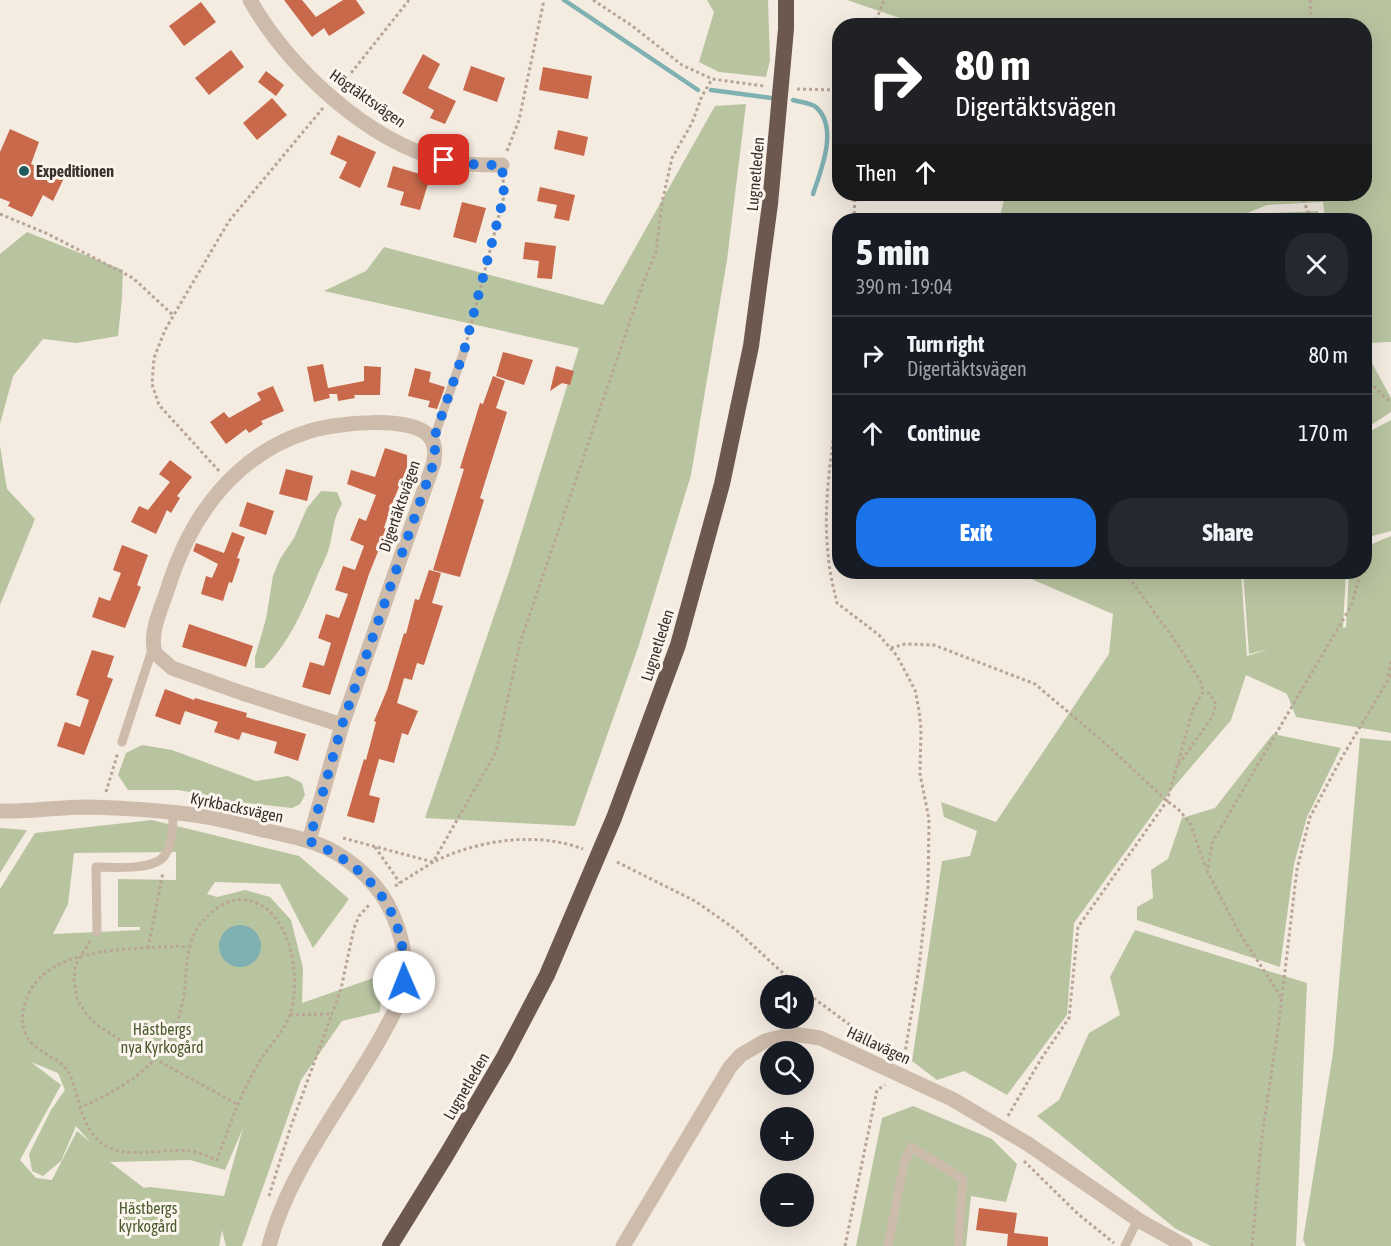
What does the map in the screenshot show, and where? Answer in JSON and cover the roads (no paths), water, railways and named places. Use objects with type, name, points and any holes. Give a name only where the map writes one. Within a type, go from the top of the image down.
[{"type":"highway","name":"Lugnetleden","points":[[390,1246],[504,1057],[547,975],[614,818],[678,645],[722,484],[752,346],[770,204],[786,29],[786,0]]},
{"type":"street","name":"Högtäktsvägen","points":[[250,0],[278,44],[297,66],[332,97],[377,130],[425,154],[455,162],[502,165]]},
{"type":"street","name":"Digertäktsvägen","points":[[153,646],[153,637],[172,574],[201,514],[228,482],[262,454],[309,431],[334,425],[404,424],[420,429],[429,435],[435,449],[434,462],[425,493],[342,725],[309,841]]},
{"type":"street","points":[[153,646],[157,655],[172,668],[342,725]]},
{"type":"street","name":"Kyrkbacksvägen","points":[[0,811],[23,812],[84,807],[174,812],[203,816],[309,841],[329,849],[369,879],[382,896],[394,919],[403,949],[405,967],[402,992],[393,1015],[300,1172],[269,1246]]},
{"type":"street","name":"Hällavägen","points":[[624,1246],[730,1067],[741,1055],[765,1041],[793,1034],[820,1038],[952,1099],[1028,1144],[1138,1219],[1185,1246]]},
{"type":"lane","points":[[433,441],[464,351]]},
{"type":"lane","points":[[122,742],[153,646]]},
{"type":"lane","points":[[97,932],[96,867],[151,866],[165,856],[169,846],[174,812]]},
{"type":"lane","points":[[888,1246],[904,1163],[911,1147],[963,1179],[958,1246]]},
{"type":"lane","points":[[1125,1246],[1138,1219]]},
{"type":"water","points":[[240,925],[248,926],[255,931],[260,938],[260,954],[255,961],[248,966],[240,967],[232,966],[225,961],[220,954],[219,946],[220,938],[225,931],[232,926]]},
{"type":"waterway","points":[[564,0],[698,90]]},
{"type":"waterway","points":[[711,90],[771,98]]},
{"type":"waterway","points":[[793,100],[816,107],[823,116],[826,126],[824,161],[813,194]]},
{"type":"place","name":"Expeditionen","points":[[24,171]]},
{"type":"park label","name":"Hästbergs nya Kyrkogård","points":[[162,1038]]},
{"type":"park label","name":"Hästbergs kyrkogård","points":[[148,1217]]}]
